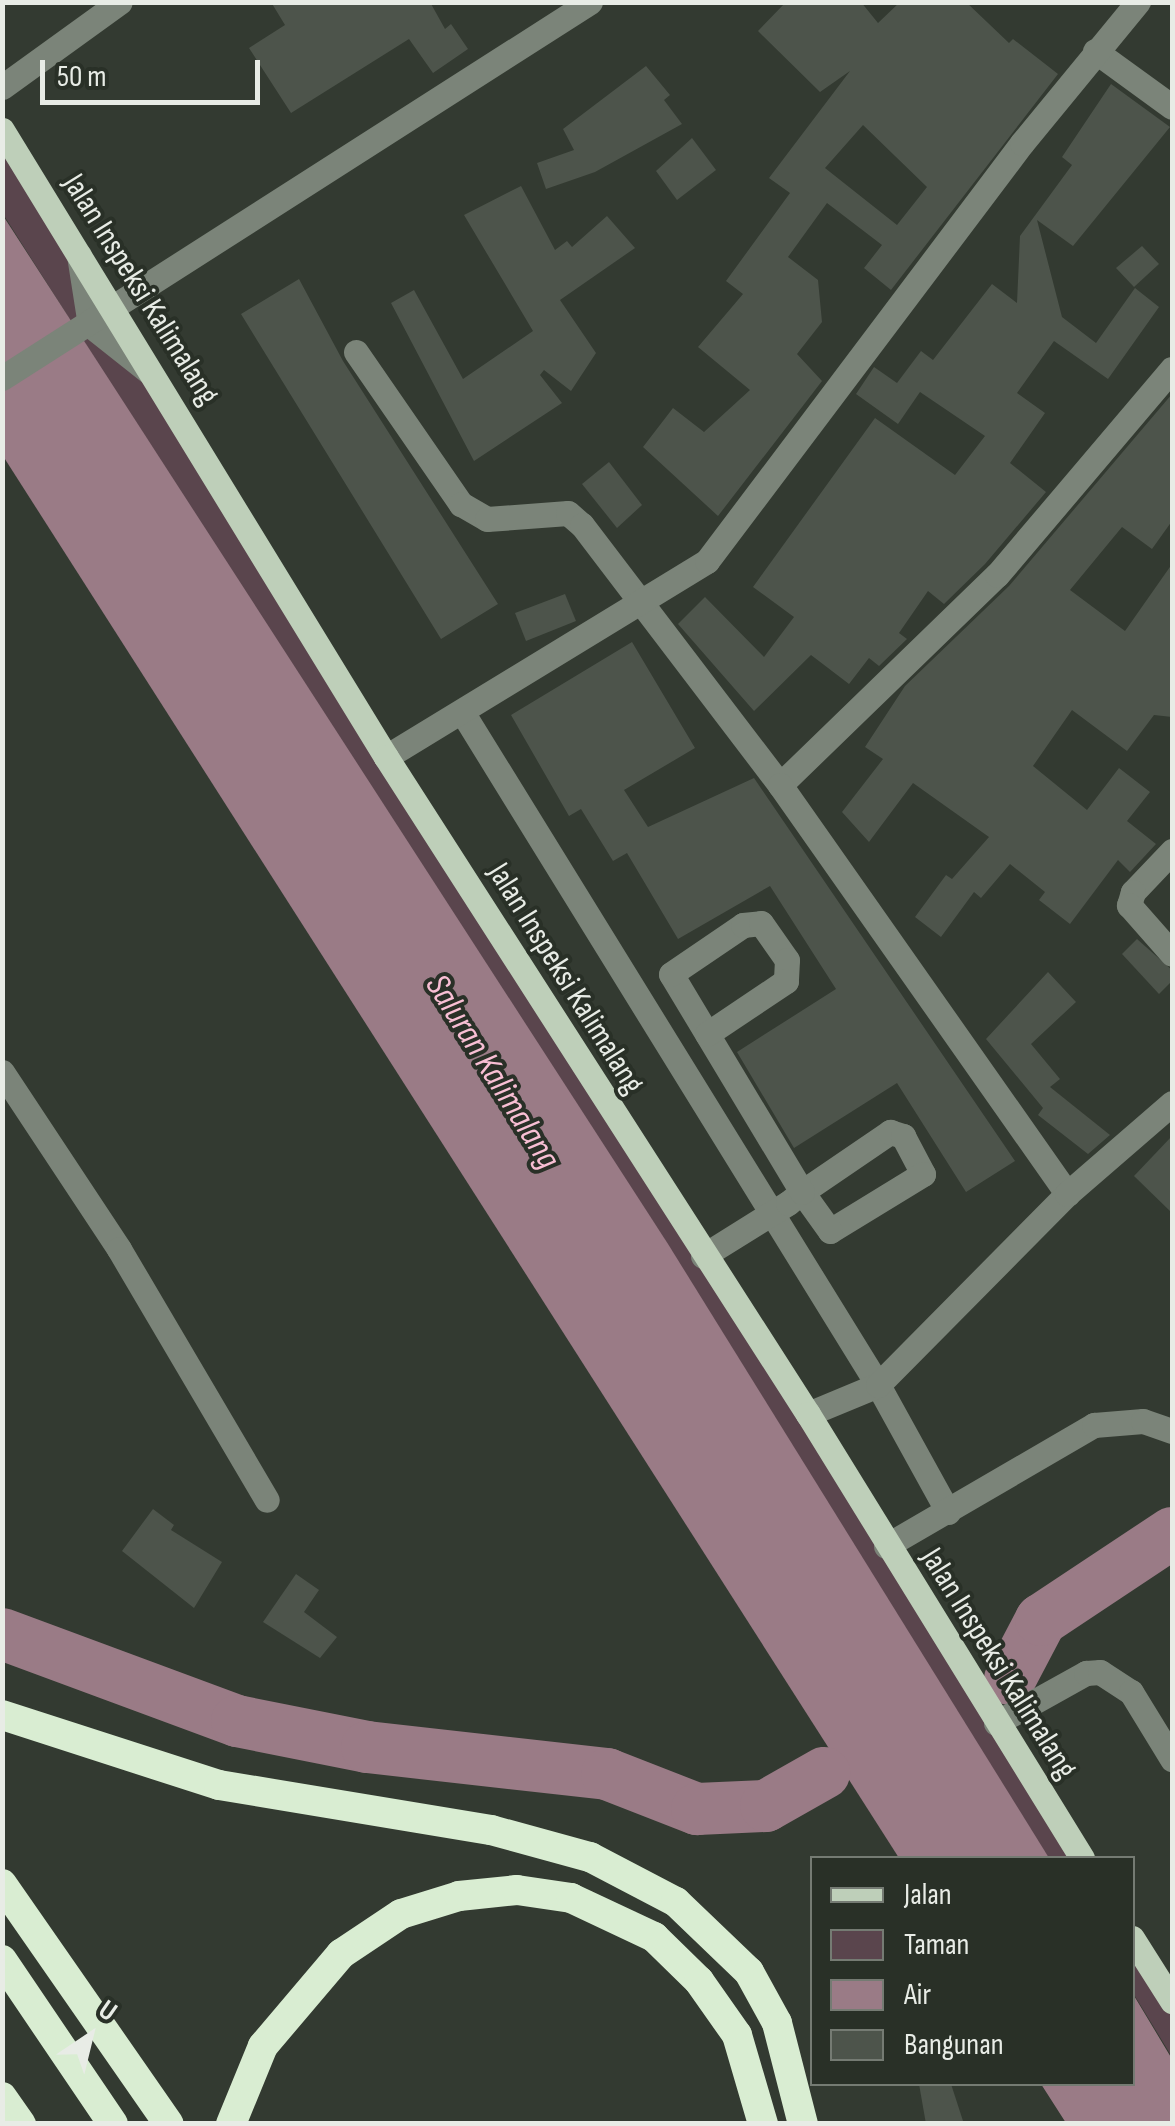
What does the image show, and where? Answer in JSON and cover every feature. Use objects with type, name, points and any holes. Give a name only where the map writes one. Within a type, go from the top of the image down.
[{"type":"highway","points":[[2,1715],[218,1785],[491,1830],[590,1858],[676,1902],[749,1972],[777,2024],[803,2124]]},
{"type":"highway","points":[[2,1884],[170,2124]]},
{"type":"highway","points":[[232,2124],[263,2046],[340,1954],[402,1914],[459,1896],[517,1890],[571,1898],[654,1937],[699,1981],[737,2035],[763,2124]]},
{"type":"highway","points":[[2,1960],[113,2124]]},
{"type":"highway","points":[[2,2097],[21,2124]]},
{"type":"main road","name":"Jalan Inspeksi Kalimalang","points":[[2,130],[386,757],[808,1414],[1081,1856]]},
{"type":"main road","points":[[1135,1943],[1172,2001]]},
{"type":"street","points":[[2,88],[120,2]]},
{"type":"street","points":[[2,378],[114,310],[590,2]]},
{"type":"street","points":[[386,757],[464,715],[639,602],[691,574],[719,546],[1095,51],[1138,2]]},
{"type":"street","points":[[1095,51],[1172,107]]},
{"type":"street","points":[[79,255],[90,324],[156,377]]},
{"type":"street","points":[[356,352],[462,504],[488,519],[568,514],[780,785],[1068,1194]]},
{"type":"street","points":[[780,785],[996,575],[1172,369]]},
{"type":"street","points":[[464,715],[634,998],[878,1385],[948,1512]]},
{"type":"street","points":[[1172,850],[1133,892],[1130,905],[1172,954]]},
{"type":"street","points":[[634,998],[752,921],[768,931],[787,960],[786,981],[707,1034]]},
{"type":"street","points":[[670,974],[802,1192],[832,1231],[920,1179],[922,1169],[903,1136],[890,1132],[802,1192],[773,1214],[704,1256]]},
{"type":"street","points":[[2,1072],[119,1249],[267,1500]]},
{"type":"street","points":[[808,1414],[878,1385],[1068,1194],[1172,1103]]},
{"type":"street","points":[[886,1546],[948,1512],[1030,1457],[1094,1425],[1142,1422],[1172,1431]]},
{"type":"street","points":[[996,1723],[1086,1673],[1100,1672],[1131,1692],[1172,1759]]},
{"type":"green space","points":[[2,130],[1081,1856],[1046,1856],[3,214]]},
{"type":"green space","points":[[1135,1943],[1172,2001],[1172,2057],[1135,1996]]},
{"type":"water","name":"Saluran Kalimalang","points":[[2,214],[668,1244],[1048,1856],[898,1856],[3,456]]},
{"type":"water","points":[[1135,1997],[1172,2059],[1172,2123],[1066,2123],[1042,2086],[1135,2086]]},
{"type":"building","points":[[271,2],[430,2],[445,29],[451,24],[468,49],[433,73],[409,39],[291,113],[249,48],[285,25]]},
{"type":"building","points":[[786,2],[861,2],[878,23],[900,2],[966,2],[1009,43],[1013,39],[1058,74],[891,290],[864,268],[882,245],[827,203],[788,257],[818,280],[822,322],[797,354],[822,381],[718,516],[643,447],[673,408],[704,432],[750,390],[698,347],[743,294],[726,281],[790,193],[769,178],[850,71],[820,92],[758,31]],"holes":[[[863,125],[927,187],[897,225],[825,168]]]},
{"type":"building","points":[[646,66],[670,95],[664,100],[682,124],[595,172],[546,189],[537,163],[574,150],[563,129]]},
{"type":"building","points":[[1111,84],[1170,127],[1073,246],[1037,220],[1062,317],[1096,343],[1135,288],[1159,307],[1108,379],[1054,341],[1017,393],[1045,413],[1010,463],[1046,492],[985,564],[944,604],[928,591],[899,633],[907,639],[879,666],[869,658],[849,684],[811,655],[754,711],[678,624],[705,597],[764,657],[794,617],[753,587],[875,418],[955,475],[985,436],[920,392],[898,424],[856,394],[874,367],[897,383],[921,351],[933,360],[992,284],[1017,303],[1020,236],[1072,165],[1062,157]]},
{"type":"building","points":[[692,138],[716,170],[677,200],[656,171]]},
{"type":"building","points":[[521,186],[555,250],[567,241],[572,247],[607,216],[635,248],[560,300],[596,353],[571,391],[544,370],[540,375],[562,403],[474,461],[391,303],[414,290],[463,379],[533,331],[464,215]]},
{"type":"building","points":[[1142,246],[1159,264],[1134,287],[1116,268]]},
{"type":"building","points":[[299,279],[343,361],[498,604],[441,639],[241,314]]},
{"type":"building","points":[[1172,394],[1172,521],[1152,549],[1122,527],[1070,590],[1125,631],[1172,564],[1172,717],[1154,715],[1127,751],[1072,710],[1033,766],[1087,810],[1119,768],[1150,792],[1127,821],[1156,844],[1130,872],[1118,860],[1070,924],[1039,900],[1045,892],[1010,864],[981,898],[974,892],[941,937],[915,917],[946,875],[952,879],[989,837],[913,783],[869,842],[842,812],[883,759],[865,747],[905,686],[1009,586]]},
{"type":"building","points":[[609,462],[642,505],[617,528],[582,484]]},
{"type":"building","points":[[565,594],[576,621],[526,641],[515,613]]},
{"type":"building","points":[[632,642],[695,748],[624,790],[648,827],[754,778],[1015,1161],[966,1192],[897,1083],[794,1148],[737,1052],[836,989],[770,886],[678,939],[627,853],[613,861],[581,809],[569,816],[511,715]]},
{"type":"building","points":[[1137,939],[1172,970],[1172,981],[1159,994],[1122,954]]},
{"type":"building","points":[[1048,972],[1076,1002],[1031,1044],[1060,1079],[1050,1087],[1110,1135],[1088,1154],[1038,1115],[1043,1108],[986,1039]]},
{"type":"building","points":[[1172,1136],[1172,1213],[1134,1176]]},
{"type":"building","points":[[153,1509],[174,1525],[171,1530],[222,1562],[194,1608],[122,1551]]},
{"type":"building","points":[[296,1574],[319,1590],[304,1612],[337,1637],[320,1658],[263,1622]]},
{"type":"building","points":[[919,2086],[952,2086],[964,2124],[926,2124]]},
{"type":"waterway","points":[[1010,1679],[1041,1620],[1172,1533]]},
{"type":"waterway","points":[[2,1634],[237,1721],[367,1747],[607,1774],[697,1809],[766,1806],[824,1773]]}]
